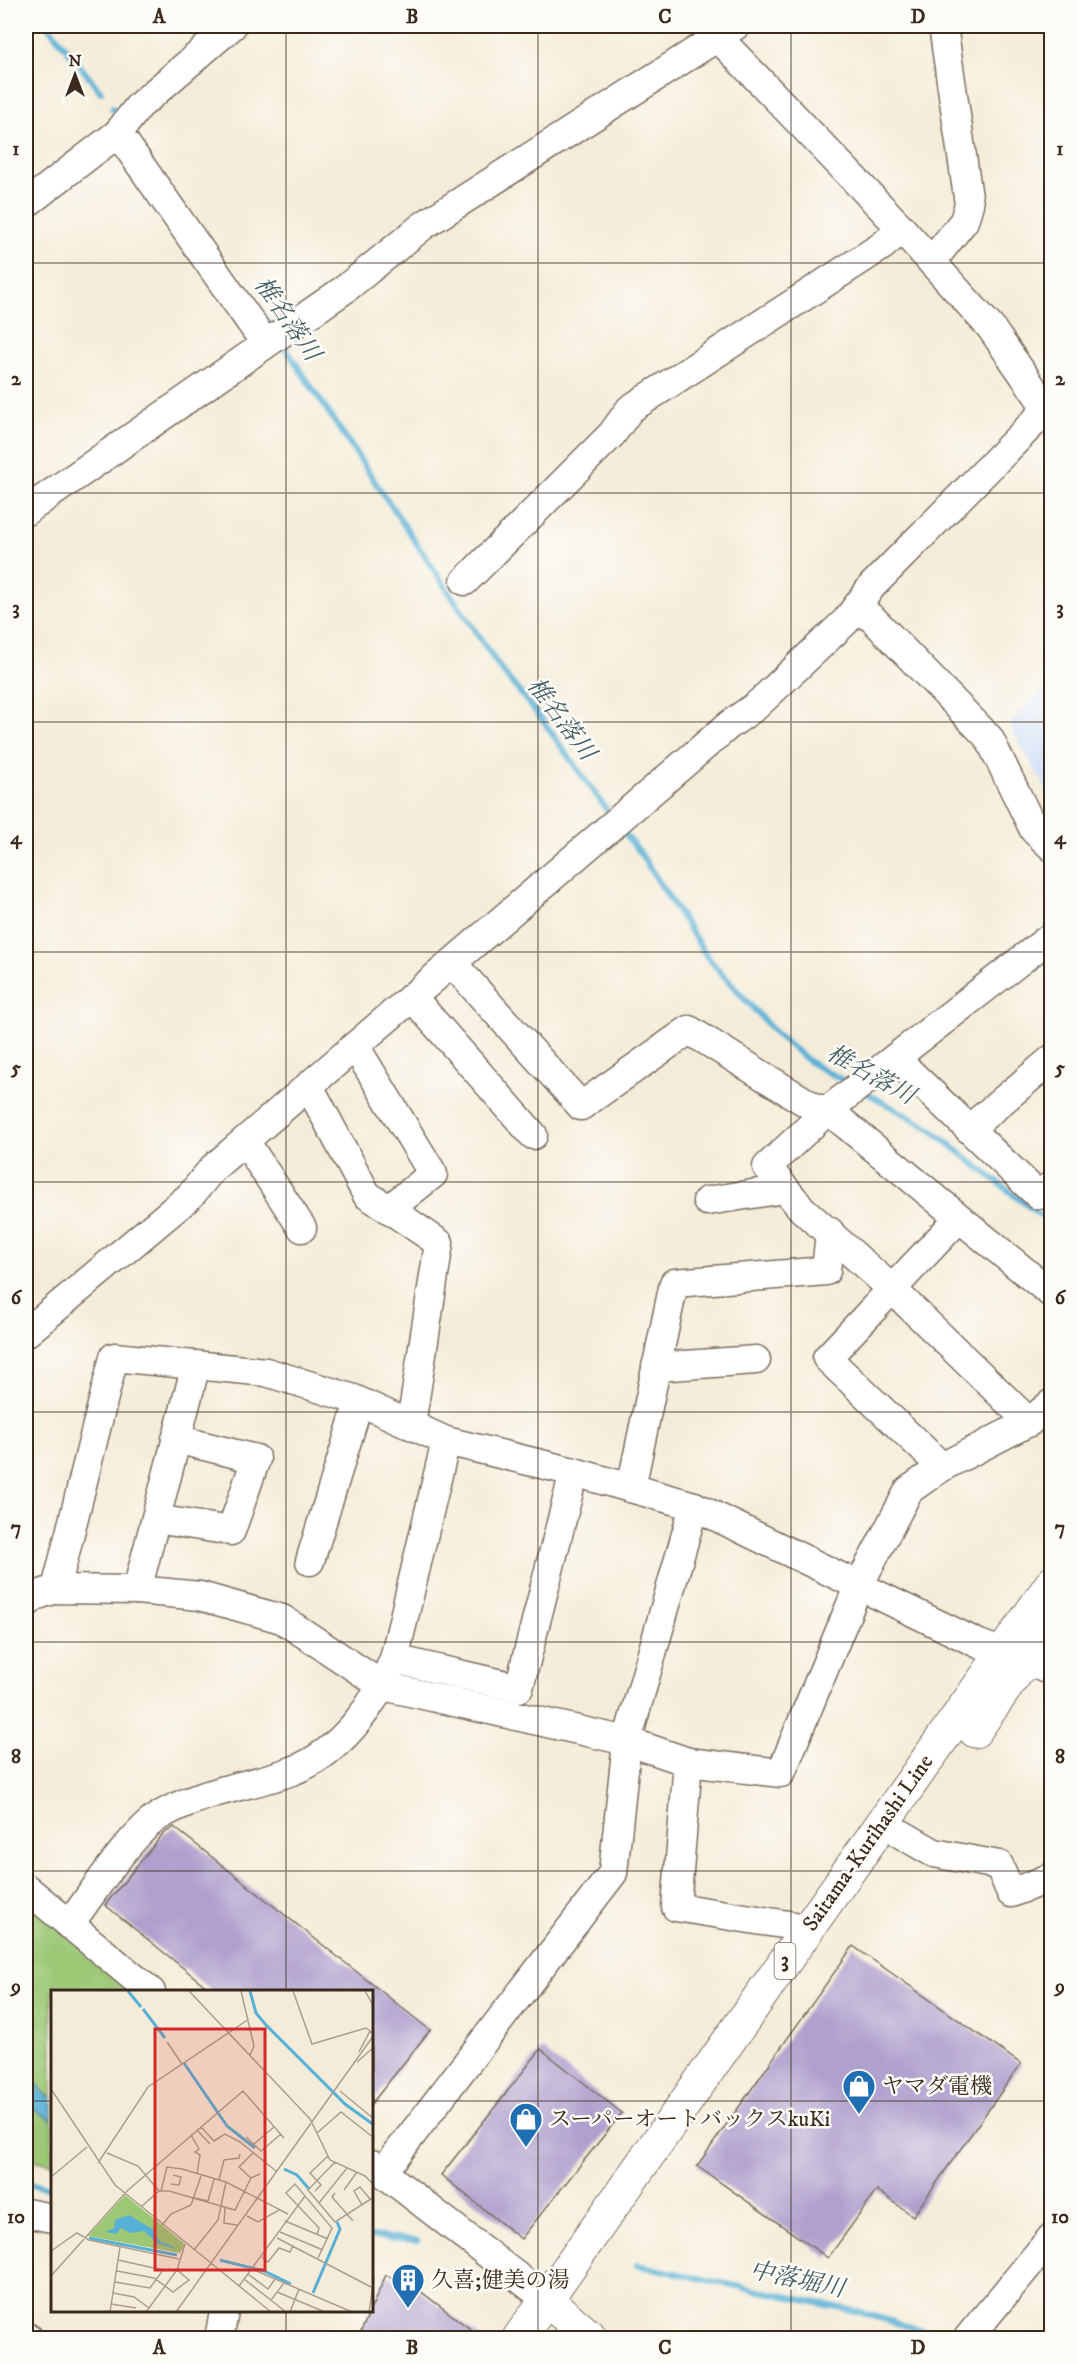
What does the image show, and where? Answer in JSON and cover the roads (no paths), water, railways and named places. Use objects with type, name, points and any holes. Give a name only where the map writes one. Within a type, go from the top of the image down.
[{"type":"main road","name":"Saitama-Kurihashi Line","points":[[551,2317],[807,1929],[1026,1662],[1052,1583]]},
{"type":"main road","name":"Saitama-Kurihashi Line","points":[[519,2338],[551,2317],[1026,1662],[1052,1622]]},
{"type":"main road","points":[[551,2317],[591,2338]]},
{"type":"street","points":[[26,204],[118,133],[139,106],[232,26]]},
{"type":"street","points":[[932,261],[964,221],[969,204],[966,166],[943,26]]},
{"type":"street","points":[[26,511],[345,289],[424,225],[720,29],[991,328],[1049,413],[872,586],[858,608],[756,706],[729,725],[412,997],[213,1168],[190,1196],[26,1333]]},
{"type":"street","points":[[118,133],[265,344]]},
{"type":"street","points":[[465,581],[612,434],[630,409],[882,246],[902,229]]},
{"type":"street","points":[[858,608],[873,619],[989,738],[1034,830],[1052,847]]},
{"type":"street","points":[[1029,1422],[891,1288],[831,1232],[802,1209],[767,1167],[828,1110],[1052,936]]},
{"type":"street","points":[[452,963],[581,1106],[689,1030],[814,1108],[828,1110],[1052,1294]]},
{"type":"street","points":[[412,997],[533,1135]]},
{"type":"street","points":[[355,1046],[433,1174],[389,1209]]},
{"type":"street","points":[[896,1058],[1038,1196],[1052,1185]]},
{"type":"street","points":[[969,1129],[1052,1059]]},
{"type":"street","points":[[309,1086],[367,1196],[439,1243],[411,1425]]},
{"type":"street","points":[[245,1141],[302,1228]]},
{"type":"street","points":[[707,1201],[785,1189]]},
{"type":"street","points":[[942,1467],[827,1358],[959,1218]]},
{"type":"street","points":[[630,1488],[674,1283],[826,1271],[831,1232]]},
{"type":"street","points":[[1026,1662],[858,1587],[694,1506],[574,1472],[446,1442],[359,1402],[267,1372],[114,1356],[35,1593],[137,1590],[200,1596],[282,1619],[383,1686],[627,1742],[688,1762],[781,1773],[858,1587],[909,1490],[942,1467],[1029,1422],[1052,1403]]},
{"type":"street","points":[[656,1367],[756,1360]]},
{"type":"street","points":[[137,1590],[196,1365]]},
{"type":"street","points":[[309,1561],[359,1402]]},
{"type":"street","points":[[156,1519],[231,1531],[256,1459],[177,1439]]},
{"type":"street","points":[[69,1925],[128,1847],[157,1817],[195,1799],[294,1770],[328,1750],[354,1724],[383,1686],[394,1659],[446,1442]]},
{"type":"street","points":[[394,1659],[519,1688],[574,1472]]},
{"type":"street","points":[[551,2317],[377,2168],[613,1873],[627,1742],[694,1506]]},
{"type":"street","points":[[688,1762],[676,1907],[807,1929]]},
{"type":"street","points":[[901,1834],[934,1853],[999,1865],[1011,1893],[1052,1877]]},
{"type":"street","points":[[26,1888],[149,1990]]},
{"type":"street","points":[[26,2213],[51,2218]]},
{"type":"street","points":[[968,2338],[1050,2242]]},
{"type":"street","points":[[219,2338],[224,2313]]},
{"type":"water","points":[[26,2070],[45,2094],[51,2097],[51,2119],[26,2105]]},
{"type":"waterway","name":"椎名落川","points":[[48,26],[101,92]]},
{"type":"waterway","name":"椎名落川","points":[[112,108],[118,116]]},
{"type":"waterway","name":"椎名落川","points":[[251,299],[273,330]]},
{"type":"waterway","name":"椎名落川","points":[[282,343],[502,671],[540,717],[612,817]]},
{"type":"waterway","name":"椎名落川","points":[[620,828],[639,851],[708,958],[777,1035],[811,1063],[848,1083]]},
{"type":"waterway","name":"椎名落川","points":[[865,1092],[929,1128],[1052,1225]]},
{"type":"waterway","name":"中落堀川","points":[[26,2183],[51,2188]]},
{"type":"waterway","name":"中落堀川","points":[[374,2236],[417,2240]]},
{"type":"waterway","name":"中落堀川","points":[[637,2265],[856,2311],[948,2338]]},
{"type":"place","name":"ヤマダ電機","points":[[859,2115]]},
{"type":"place","name":"スーパーオートバックスkuKi","points":[[526,2148]]},
{"type":"place","name":"久喜;健美の湯","points":[[408,2309]]}]
